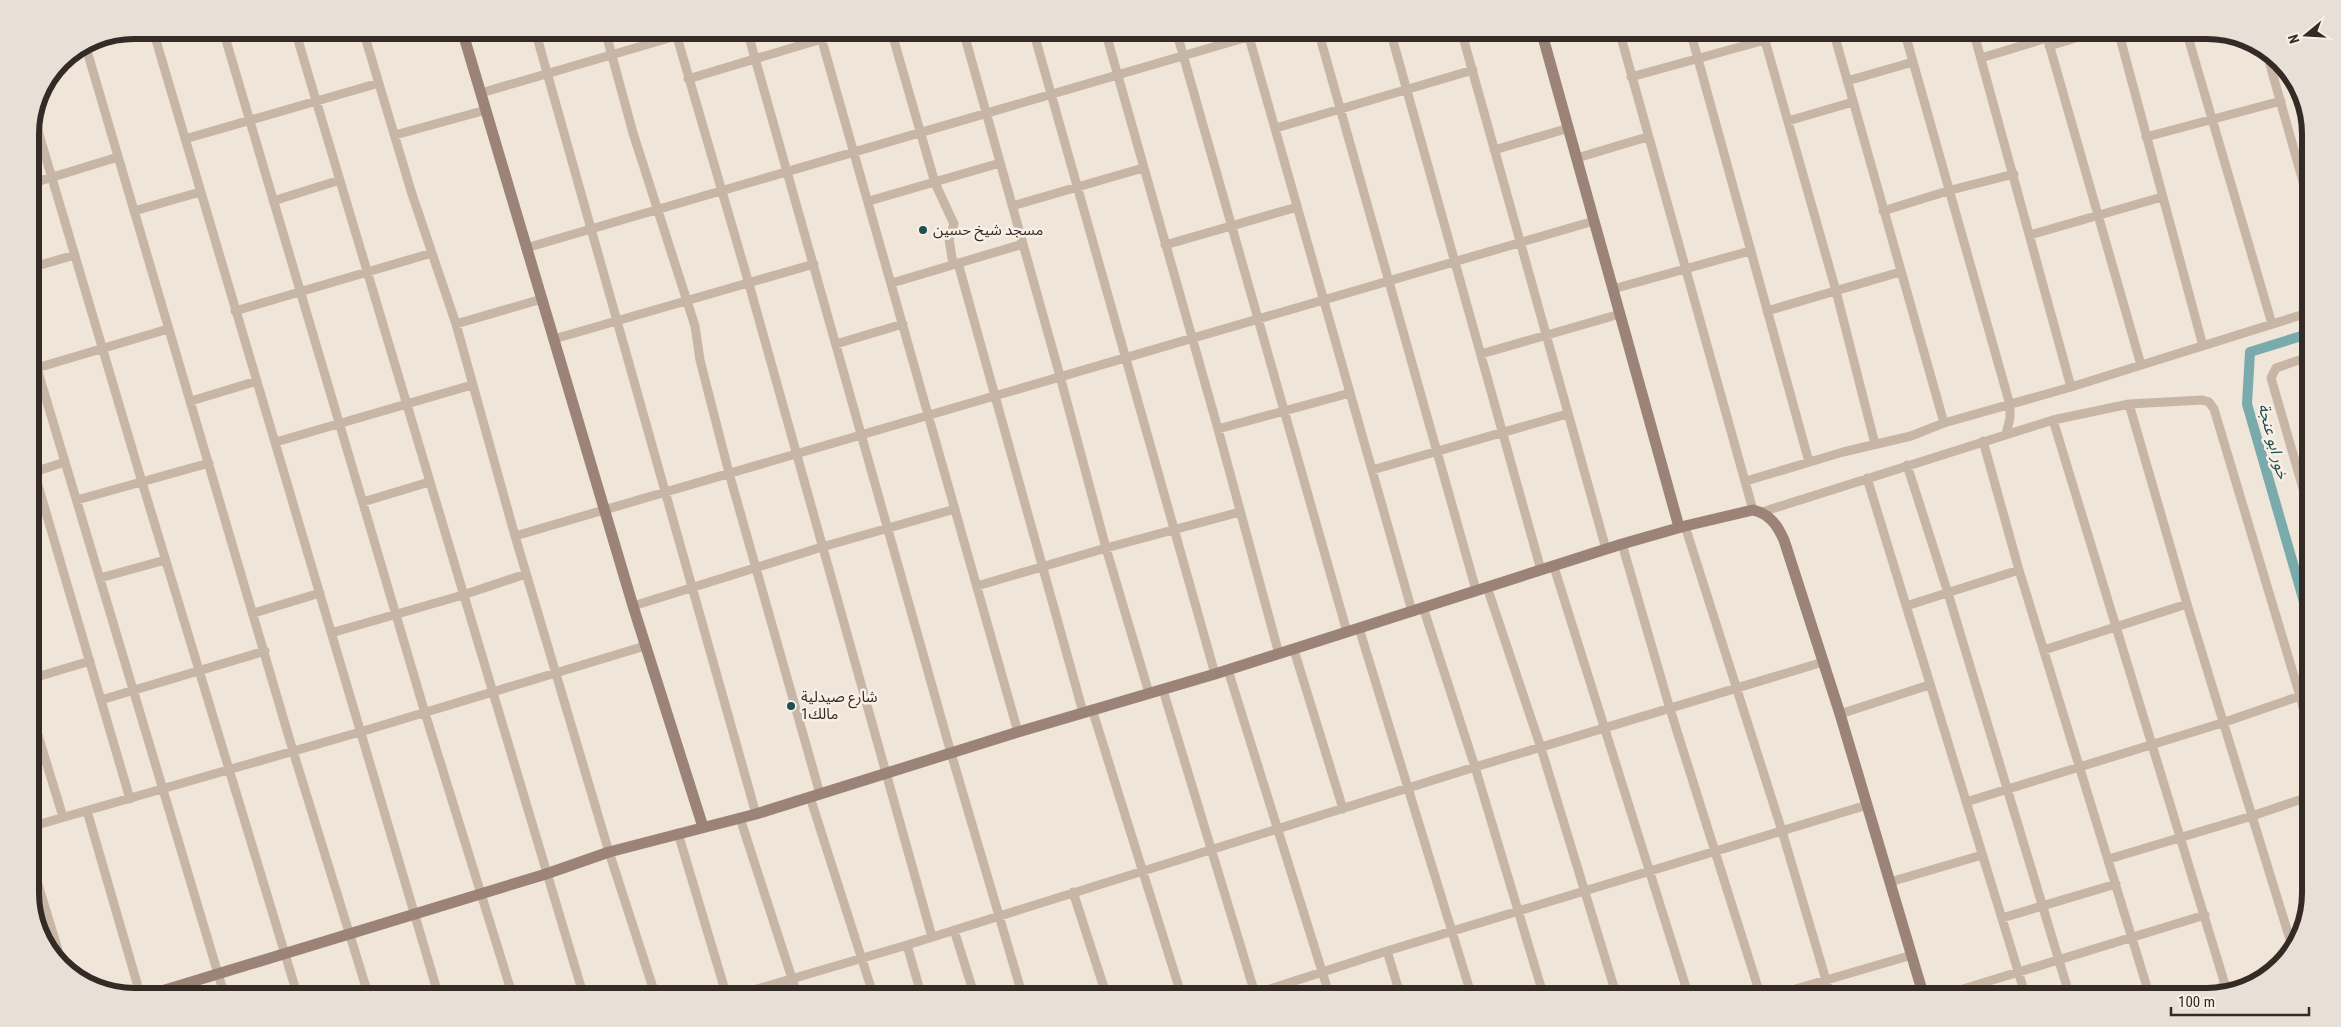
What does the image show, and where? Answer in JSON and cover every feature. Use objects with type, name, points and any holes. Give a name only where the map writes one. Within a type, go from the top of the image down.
[{"type":"main road","points":[[465,39],[645,646],[703,826]]},
{"type":"main road","points":[[1544,39],[1620,314],[1682,526]]},
{"type":"main road","points":[[172,988],[546,874],[609,852],[703,826],[756,814],[1018,732],[1294,650],[1622,544],[1682,526],[1758,511],[1772,519],[1784,540],[1840,714],[1921,988]]},
{"type":"street","points":[[157,39],[235,311],[276,442],[436,988]]},
{"type":"street","points":[[226,39],[425,713],[510,988]]},
{"type":"street","points":[[298,39],[581,988]]},
{"type":"street","points":[[366,39],[411,191],[456,324],[526,574],[609,852],[653,988]]},
{"type":"street","points":[[538,39],[756,814]]},
{"type":"street","points":[[607,39],[657,210],[694,326],[700,360],[729,473],[756,567],[815,796],[871,988]]},
{"type":"street","points":[[481,94],[547,73],[612,56],[659,39]]},
{"type":"street","points":[[678,39],[749,284],[932,937]]},
{"type":"street","points":[[750,39],[951,753],[1020,988]]},
{"type":"street","points":[[688,79],[755,58],[806,39]]},
{"type":"street","points":[[821,39],[855,151],[928,417],[1018,732]]},
{"type":"street","points":[[894,39],[935,183],[954,224],[949,239],[1043,568],[1179,988]]},
{"type":"street","points":[[965,39],[1106,548],[1149,693]]},
{"type":"street","points":[[1036,39],[1215,674]]},
{"type":"street","points":[[1108,39],[1218,429],[1279,654]]},
{"type":"street","points":[[1178,39],[1347,632]]},
{"type":"street","points":[[526,248],[1118,76],[1231,39]]},
{"type":"street","points":[[1250,39],[1412,611]]},
{"type":"street","points":[[1321,39],[1437,452],[1482,589],[1540,748],[1614,988]]},
{"type":"street","points":[[1393,39],[1541,570]]},
{"type":"street","points":[[1464,39],[1606,549]]},
{"type":"street","points":[[1621,39],[1684,269],[1746,481],[1758,511],[2054,420],[2129,404],[2202,400],[2209,402],[2214,409],[2302,704]]},
{"type":"street","points":[[1692,39],[1809,462]]},
{"type":"street","points":[[1835,39],[1944,422]]},
{"type":"street","points":[[1907,39],[2010,406],[2010,418],[2006,434]]},
{"type":"street","points":[[1976,39],[2071,387]]},
{"type":"street","points":[[1981,58],[2044,39]]},
{"type":"street","points":[[2047,39],[2141,365]]},
{"type":"street","points":[[2120,39],[2203,346]]},
{"type":"street","points":[[2189,39],[2272,324]]},
{"type":"street","points":[[1631,77],[1765,40],[1836,291],[1875,444]]},
{"type":"street","points":[[87,51],[168,329],[254,613],[293,751],[366,988]]},
{"type":"street","points":[[2269,61],[2302,165]]},
{"type":"street","points":[[1847,81],[1913,62]]},
{"type":"street","points":[[1276,128],[1472,70]]},
{"type":"street","points":[[185,139],[379,83]]},
{"type":"street","points":[[2146,138],[2281,101]]},
{"type":"street","points":[[1788,121],[1853,102]]},
{"type":"street","points":[[395,135],[486,110]]},
{"type":"street","points":[[1494,150],[1569,128]]},
{"type":"street","points":[[39,134],[228,770],[295,988]]},
{"type":"street","points":[[1577,158],[1647,137]]},
{"type":"street","points":[[39,182],[118,157]]},
{"type":"street","points":[[869,201],[1000,163]]},
{"type":"street","points":[[1012,206],[1143,168]]},
{"type":"street","points":[[1883,211],[1950,190],[2014,174]]},
{"type":"street","points":[[273,201],[340,180]]},
{"type":"street","points":[[134,211],[200,192]]},
{"type":"street","points":[[2030,234],[2162,197]]},
{"type":"street","points":[[1165,245],[1297,207]]},
{"type":"street","points":[[515,536],[928,417],[1060,376],[1594,221]]},
{"type":"street","points":[[892,283],[1022,244]]},
{"type":"street","points":[[1613,289],[1750,250]]},
{"type":"street","points":[[235,311],[432,252]]},
{"type":"street","points":[[39,265],[75,255]]},
{"type":"street","points":[[554,339],[814,264]]},
{"type":"street","points":[[1768,311],[1900,272]]},
{"type":"street","points":[[456,324],[542,300]]},
{"type":"street","points":[[1481,354],[1620,314]]},
{"type":"street","points":[[1746,481],[1875,444],[1911,436],[1944,422],[2010,406],[2302,315]]},
{"type":"street","points":[[836,344],[903,324]]},
{"type":"street","points":[[39,368],[168,329]]},
{"type":"street","points":[[2302,359],[2276,368],[2271,378],[2302,485]]},
{"type":"street","points":[[191,401],[257,381]]},
{"type":"street","points":[[39,384],[77,500],[222,988]]},
{"type":"street","points":[[276,442],[472,384]]},
{"type":"street","points":[[1218,429],[1350,393]]},
{"type":"street","points":[[2129,404],[2222,723],[2290,940]]},
{"type":"street","points":[[1372,470],[1568,414]]},
{"type":"street","points":[[2054,420],[2225,986]]},
{"type":"street","points":[[1983,441],[2019,570],[2147,988]]},
{"type":"street","points":[[39,470],[65,462]]},
{"type":"street","points":[[77,500],[209,463]]},
{"type":"street","points":[[1907,465],[1948,593],[2067,988]]},
{"type":"street","points":[[1867,478],[2023,988]]},
{"type":"street","points":[[363,502],[429,482]]},
{"type":"street","points":[[39,489],[130,798]]},
{"type":"street","points":[[633,606],[822,547],[955,509]]},
{"type":"street","points":[[977,586],[1106,548],[1240,512]]},
{"type":"street","points":[[1682,526],[1782,831],[1828,988]]},
{"type":"street","points":[[1622,544],[1670,708],[1758,988]]},
{"type":"street","points":[[100,578],[165,560]]},
{"type":"street","points":[[1554,566],[1686,988]]},
{"type":"street","points":[[1906,606],[2019,570]]},
{"type":"street","points":[[331,633],[463,595],[526,574]]},
{"type":"street","points":[[254,613],[320,593]]},
{"type":"street","points":[[2044,650],[2187,604]]},
{"type":"street","points":[[1423,607],[1475,767],[1541,988]]},
{"type":"street","points":[[1359,628],[1469,988]]},
{"type":"street","points":[[39,824],[425,713],[645,646]]},
{"type":"street","points":[[1294,650],[1343,809]]},
{"type":"street","points":[[100,700],[265,651]]},
{"type":"street","points":[[39,676],[90,661]]},
{"type":"street","points":[[757,988],[906,945],[1475,767],[1604,730],[1670,708],[1824,662]]},
{"type":"street","points":[[1228,670],[1327,988]]},
{"type":"street","points":[[1840,714],[1930,685]]},
{"type":"street","points":[[1163,690],[1210,850],[1254,988]]},
{"type":"street","points":[[1966,802],[2222,723],[2300,696]]},
{"type":"street","points":[[39,738],[63,817]]},
{"type":"street","points":[[2109,859],[2302,799]]},
{"type":"street","points":[[1276,988],[1451,931],[1867,805]]},
{"type":"street","points":[[87,810],[143,988]]},
{"type":"street","points":[[740,818],[795,988]]},
{"type":"street","points":[[678,833],[726,988]]},
{"type":"street","points":[[1890,882],[1982,855]]},
{"type":"street","points":[[2002,918],[2116,884]]},
{"type":"street","points":[[39,888],[58,951]]},
{"type":"street","points":[[1073,892],[1104,988]]},
{"type":"street","points":[[1967,988],[2205,915]]},
{"type":"street","points":[[954,930],[973,988]]},
{"type":"street","points":[[906,945],[919,988]]},
{"type":"street","points":[[1387,951],[1397,988]]},
{"type":"street","points":[[1799,988],[1912,955]]},
{"type":"waterway","name":"خور ابو عنجة","points":[[2302,336],[2250,352],[2247,404],[2302,595]]},
{"type":"place","name":"مسجد شيخ حسين","points":[[923,230]]},
{"type":"place","name":"شارع صيدلية مالك1","points":[[791,706]]}]
